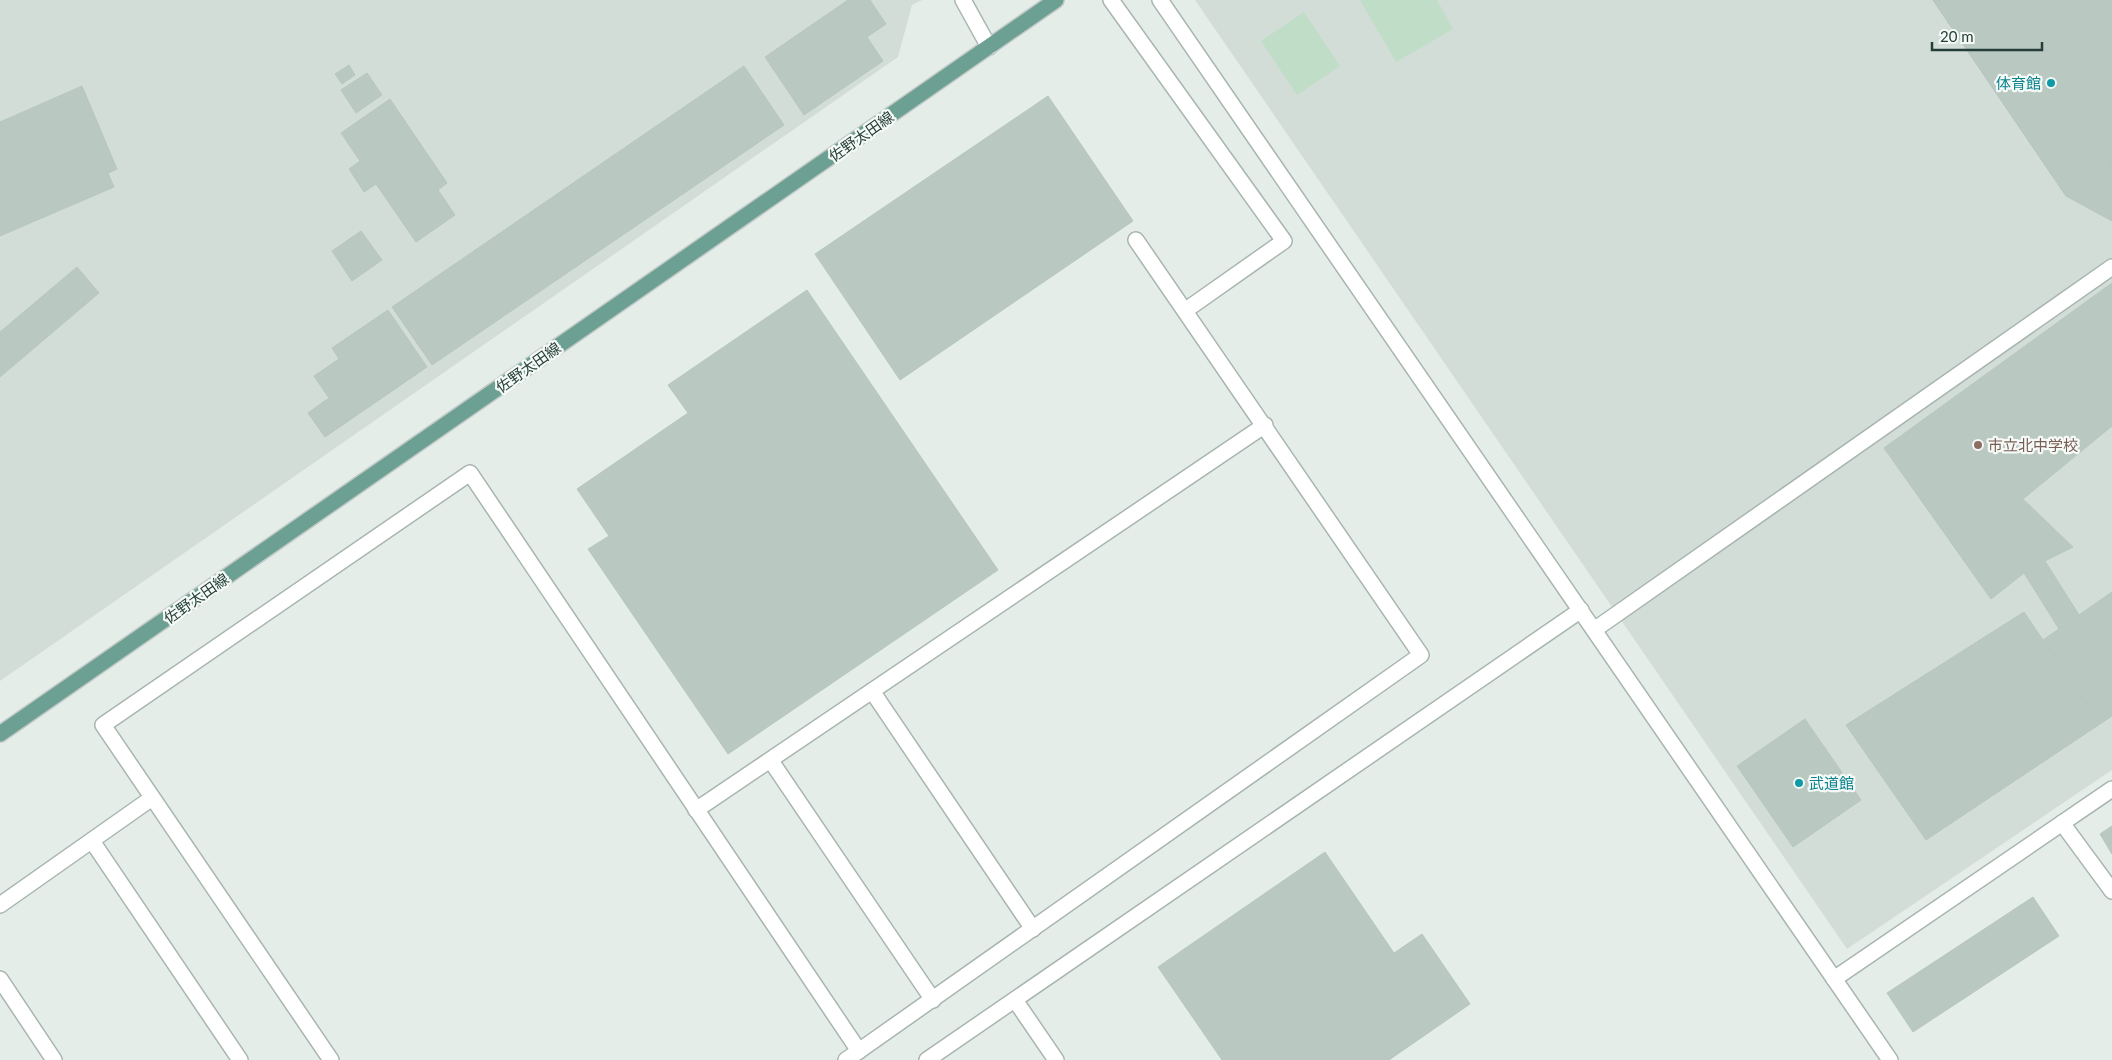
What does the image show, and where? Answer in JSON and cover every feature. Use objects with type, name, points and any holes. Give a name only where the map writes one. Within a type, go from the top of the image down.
[{"type":"main road","name":"佐野太田線","points":[[0,734],[1056,0]]},
{"type":"street","points":[[963,0],[989,47]]},
{"type":"street","points":[[1111,0],[1284,241],[1186,310]]},
{"type":"street","points":[[1160,0],[1890,1060]]},
{"type":"street","points":[[846,1060],[1421,655],[1265,425],[1136,240]]},
{"type":"street","points":[[1594,630],[2112,267]]},
{"type":"street","points":[[696,810],[1265,425]]},
{"type":"street","points":[[331,1060],[103,725],[470,473],[859,1051]]},
{"type":"street","points":[[927,1060],[1581,610]]},
{"type":"street","points":[[872,692],[1033,929]]},
{"type":"street","points":[[771,761],[933,1000]]},
{"type":"street","points":[[1834,979],[2112,789]]},
{"type":"street","points":[[0,905],[152,798]]},
{"type":"street","points":[[2062,823],[2112,891]]},
{"type":"street","points":[[92,841],[240,1060]]},
{"type":"street","points":[[0,979],[54,1060]]},
{"type":"street","points":[[1015,1000],[1056,1060]]},
{"type":"shaded area","points":[[0,0],[922,0],[912,5],[898,57],[0,681]]},
{"type":"shaded area","points":[[1195,0],[2112,0],[2112,770],[1847,949]]},
{"type":"green space","points":[[1360,0],[1437,0],[1453,29],[1396,62]]},
{"type":"green space","points":[[1304,12],[1340,66],[1297,95],[1261,41]]},
{"type":"building","points":[[848,0],[870,0],[886,24],[867,37],[883,61],[804,115],[765,57]]},
{"type":"building","name":"体育館","points":[[1933,0],[2112,0],[2112,221],[2066,196]]},
{"type":"building","name":"体育館","points":[[1933,0],[2112,0],[2112,166],[2066,196]]},
{"type":"building","points":[[349,65],[355,75],[342,84],[335,74]]},
{"type":"building","points":[[744,66],[784,125],[432,365],[392,307]]},
{"type":"building","points":[[367,73],[382,95],[356,113],[341,90]]},
{"type":"building","points":[[82,86],[117,169],[108,173],[114,187],[0,236],[0,122]]},
{"type":"building","points":[[1048,96],[1133,221],[900,380],[815,254]]},
{"type":"building","points":[[390,99],[447,183],[438,190],[455,215],[416,242],[376,184],[364,192],[349,169],[360,161],[341,133]]},
{"type":"building","points":[[361,231],[382,260],[352,281],[332,251]]},
{"type":"building","points":[[77,267],[99,293],[0,377],[0,332]]},
{"type":"building","points":[[2112,283],[2112,426],[2023,499],[2073,547],[2045,561],[2079,615],[2059,629],[2024,573],[1991,599],[1884,448]]},
{"type":"building","points":[[807,290],[998,570],[728,754],[588,549],[609,536],[577,489],[688,413],[668,385]]},
{"type":"building","points":[[388,310],[427,367],[325,437],[308,413],[329,398],[314,376],[339,359],[332,348]]},
{"type":"building","points":[[2112,592],[2112,716],[2100,724],[2043,640]]},
{"type":"building","points":[[2024,612],[2100,724],[1926,840],[1846,725]]},
{"type":"building","name":"武道館","points":[[1805,719],[1861,800],[1793,847],[1737,766]]},
{"type":"building","points":[[2112,826],[2112,854],[2100,834]]},
{"type":"building","points":[[1325,852],[1394,953],[1422,934],[1470,1004],[1389,1060],[1222,1060],[1158,967]]},
{"type":"building","points":[[2033,897],[2059,936],[1913,1032],[1887,993]]},
{"type":"place","name":"体育館","points":[[2051,83]]},
{"type":"place","name":"市立北中学校","points":[[1978,445]]},
{"type":"place","name":"武道館","points":[[1799,783]]}]
